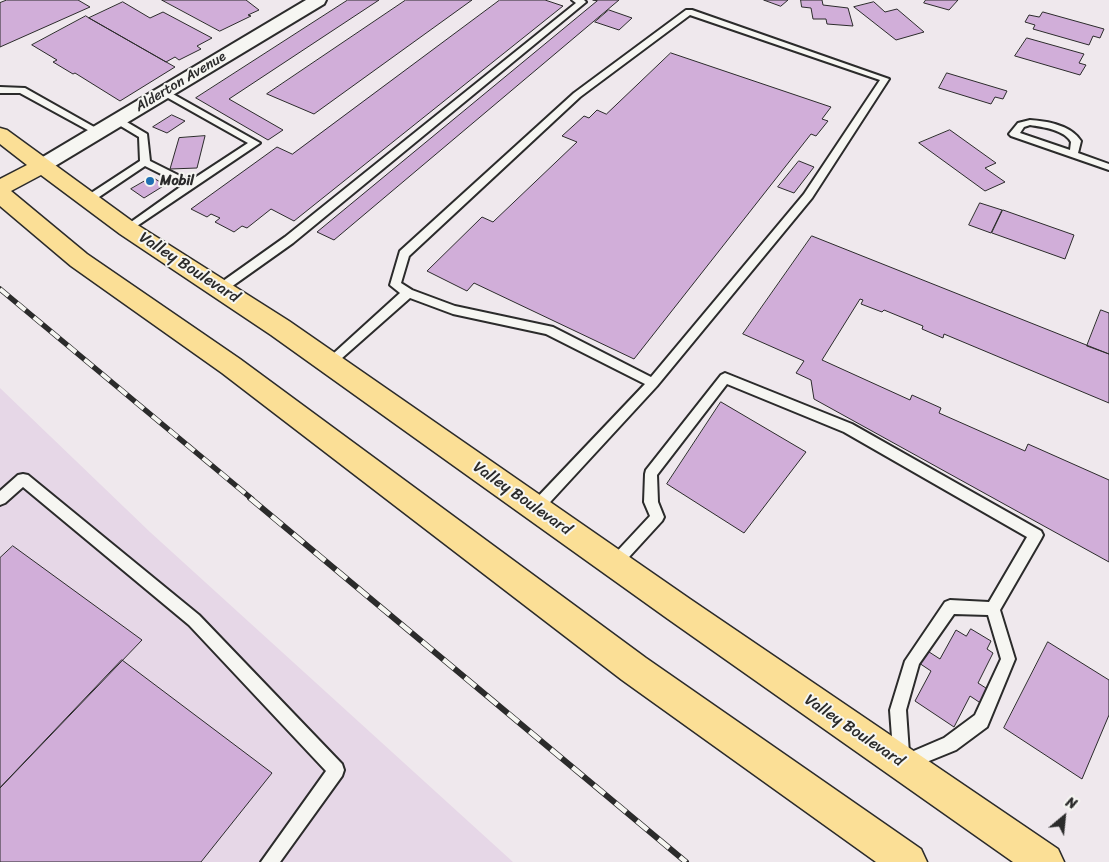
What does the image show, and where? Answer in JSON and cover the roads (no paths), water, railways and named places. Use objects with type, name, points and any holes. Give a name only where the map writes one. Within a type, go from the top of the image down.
[{"type":"main road","name":"Valley Boulevard","points":[[0,134],[128,229],[329,363],[535,509],[1045,862]]},
{"type":"main road","points":[[0,188],[43,165]]},
{"type":"main road","points":[[0,194],[79,260],[231,366],[634,669],[908,862]]},
{"type":"street","name":"Alderton Avenue","points":[[43,165],[164,92],[294,7],[318,0]]},
{"type":"lane","points":[[220,289],[289,240],[582,2],[576,0]]},
{"type":"lane","points":[[535,509],[653,383],[808,196],[885,79],[689,12],[577,95],[404,254],[394,285],[408,293],[453,310],[549,330],[653,383]]},
{"type":"lane","points":[[0,90],[22,90],[98,132]]},
{"type":"lane","points":[[128,229],[190,185],[255,143],[164,92]]},
{"type":"lane","points":[[117,120],[144,136],[145,162]]},
{"type":"lane","points":[[1073,154],[1076,145],[1075,139],[1066,132],[1051,126],[1026,123],[1019,126],[1014,134],[1109,167]]},
{"type":"lane","points":[[145,162],[190,185]]},
{"type":"lane","points":[[89,199],[145,162]]},
{"type":"lane","points":[[329,363],[408,293]]},
{"type":"lane","points":[[614,564],[657,517],[650,502],[652,474],[725,378],[848,428],[1036,535],[992,609],[1008,659],[981,721],[950,744],[902,764],[898,710],[912,660],[950,607],[992,609]]},
{"type":"lane","points":[[0,499],[24,479],[194,620],[336,770],[270,862]]},
{"type":"railway","points":[[0,289],[252,499]]},
{"type":"railway","points":[[250,498],[686,862]]},
{"type":"place","name":"Mobil","points":[[150,181]]}]
